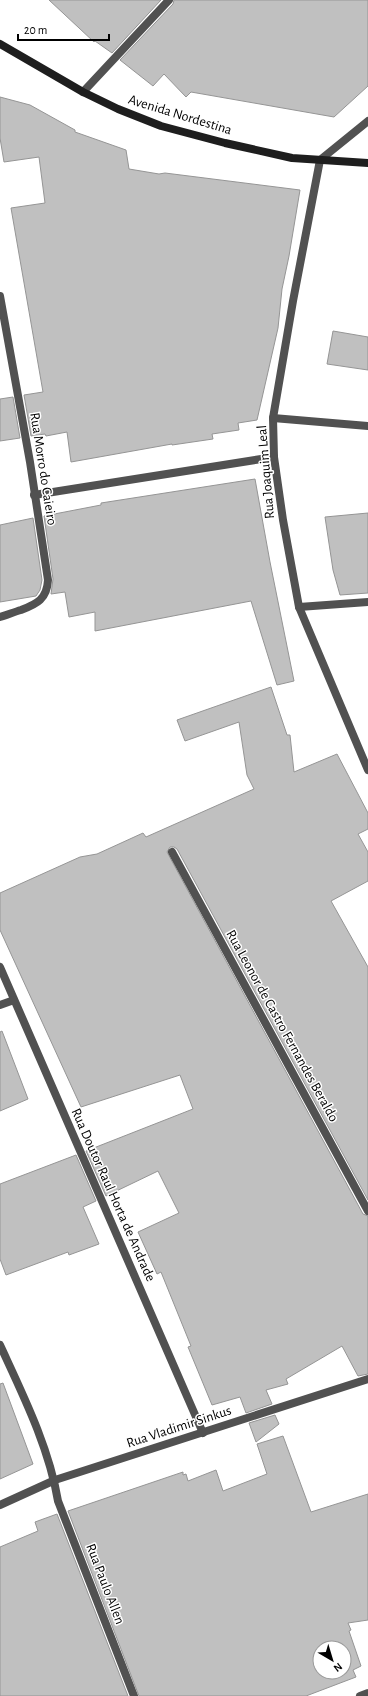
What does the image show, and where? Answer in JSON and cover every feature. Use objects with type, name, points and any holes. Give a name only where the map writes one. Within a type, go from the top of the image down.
[{"type":"main road","name":"Avenida Nordestina","points":[[0,44],[83,92],[118,109],[161,126],[225,143],[292,158],[368,164]]},
{"type":"street","points":[[83,92],[169,0]]},
{"type":"street","points":[[320,160],[368,121]]},
{"type":"street","name":"Rua Joaquim Leal","points":[[320,160],[293,301],[273,418],[274,457],[283,520],[299,606],[368,770]]},
{"type":"street","name":"Rua Morro do Caieiro","points":[[0,296],[30,462],[48,580],[44,596],[36,604],[0,617]]},
{"type":"street","points":[[273,418],[368,426]]},
{"type":"street","points":[[34,495],[274,457]]},
{"type":"street","points":[[299,606],[368,602]]},
{"type":"street","name":"Rua Leonor de Castro Fernandes Beraldo","points":[[172,852],[368,1211]]},
{"type":"street","name":"Rua Doutor Raul Horta de Andrade","points":[[0,967],[203,1433]]},
{"type":"street","points":[[0,1005],[14,1000]]},
{"type":"street","name":"Rua Paulo Allen","points":[[0,1345],[31,1412],[55,1480],[58,1501],[134,1696]]},
{"type":"street","name":"Rua Vladimir Sinkus","points":[[0,1505],[55,1480],[368,1380]]},
{"type":"street","points":[[360,1696],[368,1693]]},
{"type":"building","points":[[49,0],[161,0],[112,53],[95,41],[94,42]]},
{"type":"building","points":[[174,0],[368,0],[368,86],[334,117],[191,92],[186,97],[164,74],[153,86],[120,60],[173,4]]},
{"type":"building","points":[[0,97],[30,105],[75,130],[75,132],[126,150],[129,169],[159,174],[165,173],[300,190],[282,289],[278,328],[257,420],[238,423],[239,430],[212,434],[213,439],[172,444],[71,462],[67,432],[46,436],[45,434],[31,436],[24,395],[43,392],[11,208],[45,203],[39,157],[4,162],[0,138]]},
{"type":"building","points":[[333,331],[368,337],[368,370],[327,364]]},
{"type":"building","points":[[13,397],[20,438],[0,441],[0,399]]},
{"type":"building","points":[[255,479],[294,681],[277,685],[251,601],[95,631],[95,612],[69,617],[65,592],[51,594],[53,579],[44,516],[101,505],[101,503]]},
{"type":"building","points":[[368,513],[368,593],[340,595],[333,570],[325,517]]},
{"type":"building","points":[[33,518],[42,580],[40,590],[36,596],[0,602],[0,525]]},
{"type":"building","points":[[271,687],[287,735],[290,735],[294,772],[337,754],[368,813],[368,829],[358,834],[368,852],[368,881],[331,901],[368,967],[368,1200],[177,849],[170,847],[167,852],[363,1214],[368,1216],[368,1374],[358,1376],[342,1346],[286,1379],[288,1384],[266,1390],[272,1404],[246,1413],[240,1397],[212,1405],[188,1347],[191,1346],[161,1272],[157,1274],[138,1232],[179,1213],[158,1171],[106,1196],[86,1151],[193,1109],[180,1075],[81,1107],[0,930],[0,893],[80,857],[97,854],[143,833],[146,837],[254,789],[247,775],[239,722],[185,741],[177,720]]},
{"type":"building","points":[[2,1031],[28,1099],[0,1111],[0,1032]]},
{"type":"building","points":[[76,1155],[96,1201],[83,1207],[99,1244],[69,1255],[68,1252],[6,1275],[0,1259],[0,1184]]},
{"type":"building","points":[[3,1383],[33,1464],[0,1479],[0,1384]]},
{"type":"building","points":[[275,1415],[279,1424],[256,1442],[249,1423]]},
{"type":"building","points":[[283,1436],[311,1512],[368,1494],[368,1620],[348,1623],[351,1630],[349,1631],[361,1666],[353,1670],[356,1677],[352,1679],[352,1640],[312,1640],[312,1680],[348,1680],[306,1696],[139,1696],[68,1511],[183,1472],[183,1475],[186,1474],[188,1481],[216,1470],[223,1491],[267,1474],[257,1444]]},
{"type":"building","points":[[57,1514],[128,1696],[0,1696],[0,1547],[38,1531],[35,1522]]}]
